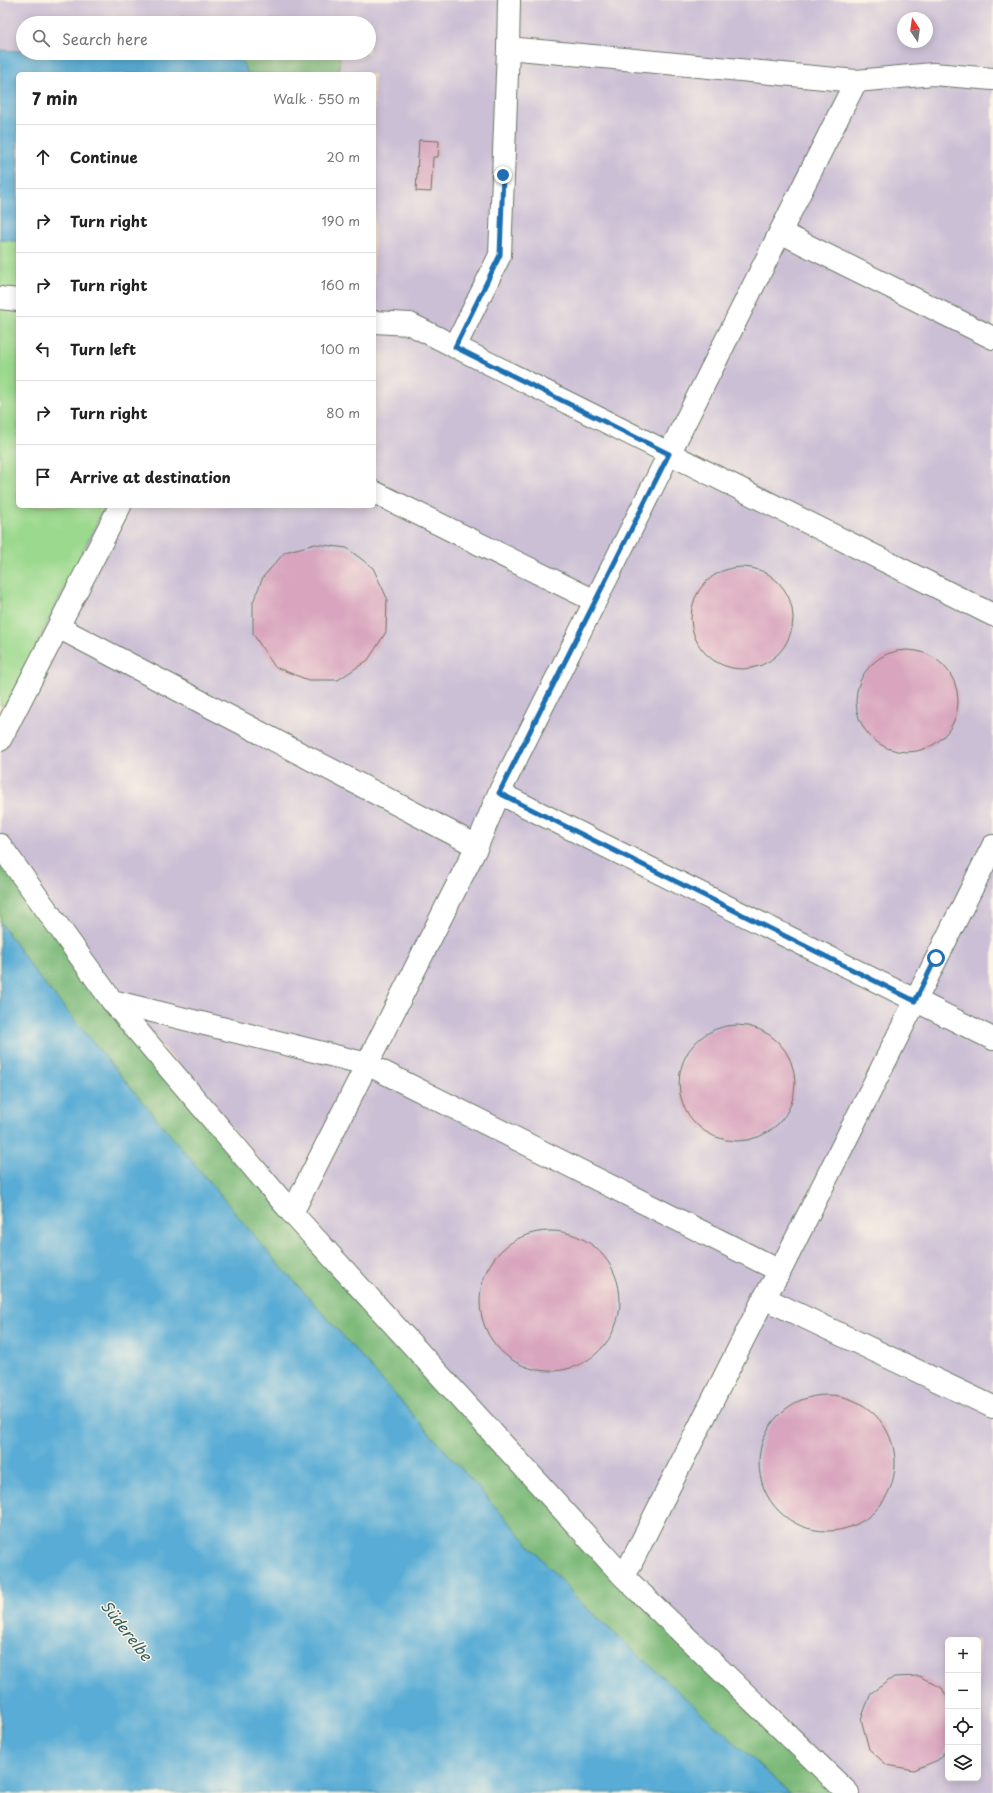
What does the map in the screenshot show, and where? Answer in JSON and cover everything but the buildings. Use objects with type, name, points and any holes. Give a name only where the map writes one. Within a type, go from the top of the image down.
[{"type":"lane","points":[[455,347],[500,255],[509,0]]},
{"type":"lane","points":[[508,48],[856,81],[933,74],[993,79]]},
{"type":"lane","points":[[292,1213],[477,846],[499,793],[856,81]]},
{"type":"lane","points":[[780,232],[993,338]]},
{"type":"lane","points":[[0,298],[16,300]]},
{"type":"lane","points":[[376,322],[410,324],[993,616]]},
{"type":"lane","points":[[376,493],[595,601]]},
{"type":"lane","points":[[0,740],[119,508]]},
{"type":"lane","points":[[58,627],[477,846]]},
{"type":"lane","points":[[499,793],[993,1039]]},
{"type":"lane","points":[[0,845],[112,1001],[292,1213],[624,1577],[848,1793]]},
{"type":"lane","points":[[624,1577],[764,1298],[780,1271],[993,846]]},
{"type":"lane","points":[[112,1001],[367,1064],[780,1271]]},
{"type":"lane","points":[[764,1298],[993,1407]]},
{"type":"shaded area","points":[[0,0],[993,0],[993,1793],[835,1793],[619,1579],[0,857],[0,718],[104,508],[376,508],[376,72],[339,72],[340,60],[376,60],[376,16],[16,16],[16,51],[0,50]]},
{"type":"green space","points":[[241,60],[340,60],[339,72],[247,72]]},
{"type":"green space","points":[[0,240],[16,241],[16,508],[104,508],[6,706],[0,705]]},
{"type":"green space","points":[[0,857],[128,1032],[835,1793],[790,1793],[582,1604],[266,1250],[37,975],[0,922]]},
{"type":"water","points":[[0,50],[16,51],[16,60],[241,60],[247,72],[16,72],[16,241],[0,240]]},
{"type":"water","name":"Süderelbe","points":[[0,922],[37,975],[266,1250],[582,1604],[790,1793],[0,1793]]},
{"type":"route","points":[[503,175],[500,255],[455,347],[669,454],[499,793],[915,1001],[936,958]]}]
